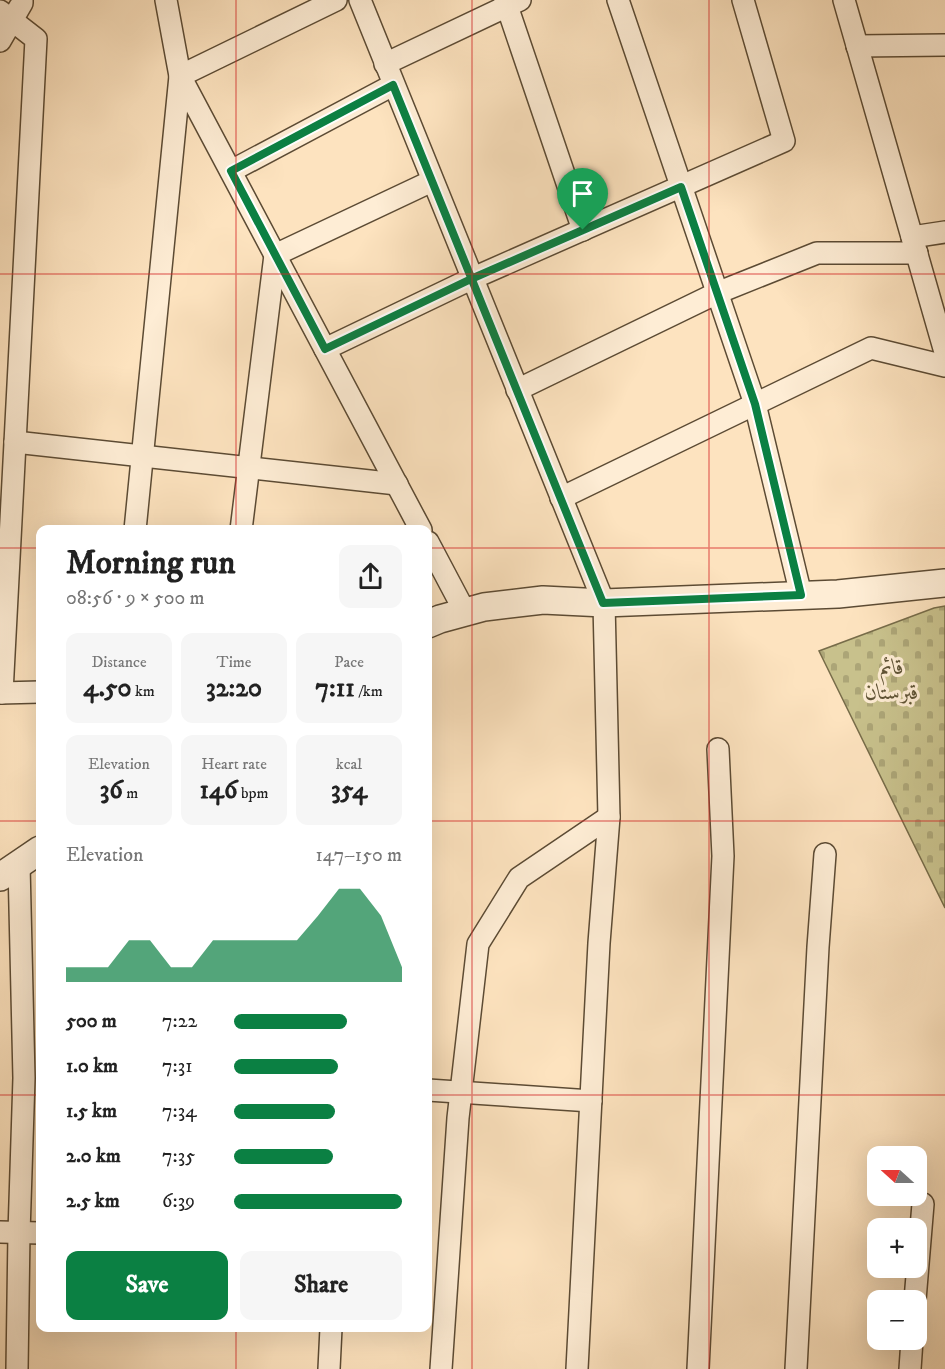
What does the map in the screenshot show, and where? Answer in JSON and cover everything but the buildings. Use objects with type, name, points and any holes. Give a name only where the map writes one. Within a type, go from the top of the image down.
[{"type":"street","points":[[0,41],[6,16],[22,0]]},
{"type":"street","points":[[135,525],[180,76],[166,0]]},
{"type":"street","points":[[180,76],[336,0]]},
{"type":"street","points":[[360,0],[603,603],[609,817],[599,943],[576,1369]]},
{"type":"street","points":[[618,0],[755,404],[801,595]]},
{"type":"street","points":[[325,349],[471,279],[784,141],[743,0]]},
{"type":"street","points":[[844,0],[945,352]]},
{"type":"street","points":[[385,64],[511,2],[583,230]]},
{"type":"street","points":[[6,16],[36,39],[1,693],[36,692]]},
{"type":"street","points":[[857,46],[945,45]]},
{"type":"street","points":[[180,76],[418,525]]},
{"type":"street","points":[[231,171],[393,85]]},
{"type":"street","points":[[275,255],[432,181]]},
{"type":"street","points":[[517,390],[717,293],[817,252],[914,245],[945,232]]},
{"type":"street","points":[[242,525],[275,255]]},
{"type":"street","points":[[561,498],[871,348],[945,366]]},
{"type":"street","points":[[15,442],[397,484]]},
{"type":"street","points":[[432,550],[465,612]]},
{"type":"street","points":[[432,622],[484,607],[543,600],[603,603],[838,594],[945,582]]},
{"type":"street","points":[[698,1369],[723,856],[718,749]]},
{"type":"street","points":[[441,1369],[461,1091],[478,944],[519,878],[609,817]]},
{"type":"street","points":[[796,1369],[818,946],[825,854]]},
{"type":"street","points":[[17,1369],[9,1232],[32,1078],[20,864]]},
{"type":"street","points":[[432,1090],[591,1101]]},
{"type":"street","points":[[916,1290],[923,1206]]},
{"type":"street","points":[[9,1232],[36,1233]]},
{"type":"street","points":[[329,1369],[331,1332]]},
{"type":"street","points":[[910,1369],[911,1350]]},
{"type":"street","points":[[0,1369],[6,1369]]},
{"type":"green space","name":"قائم قبرستان","points":[[945,606],[945,908],[819,651],[934,608]]},
{"type":"route","points":[[583,230],[471,279],[325,349],[231,171],[393,85],[471,279],[603,603],[801,595],[755,404],[681,187],[583,230]]}]
